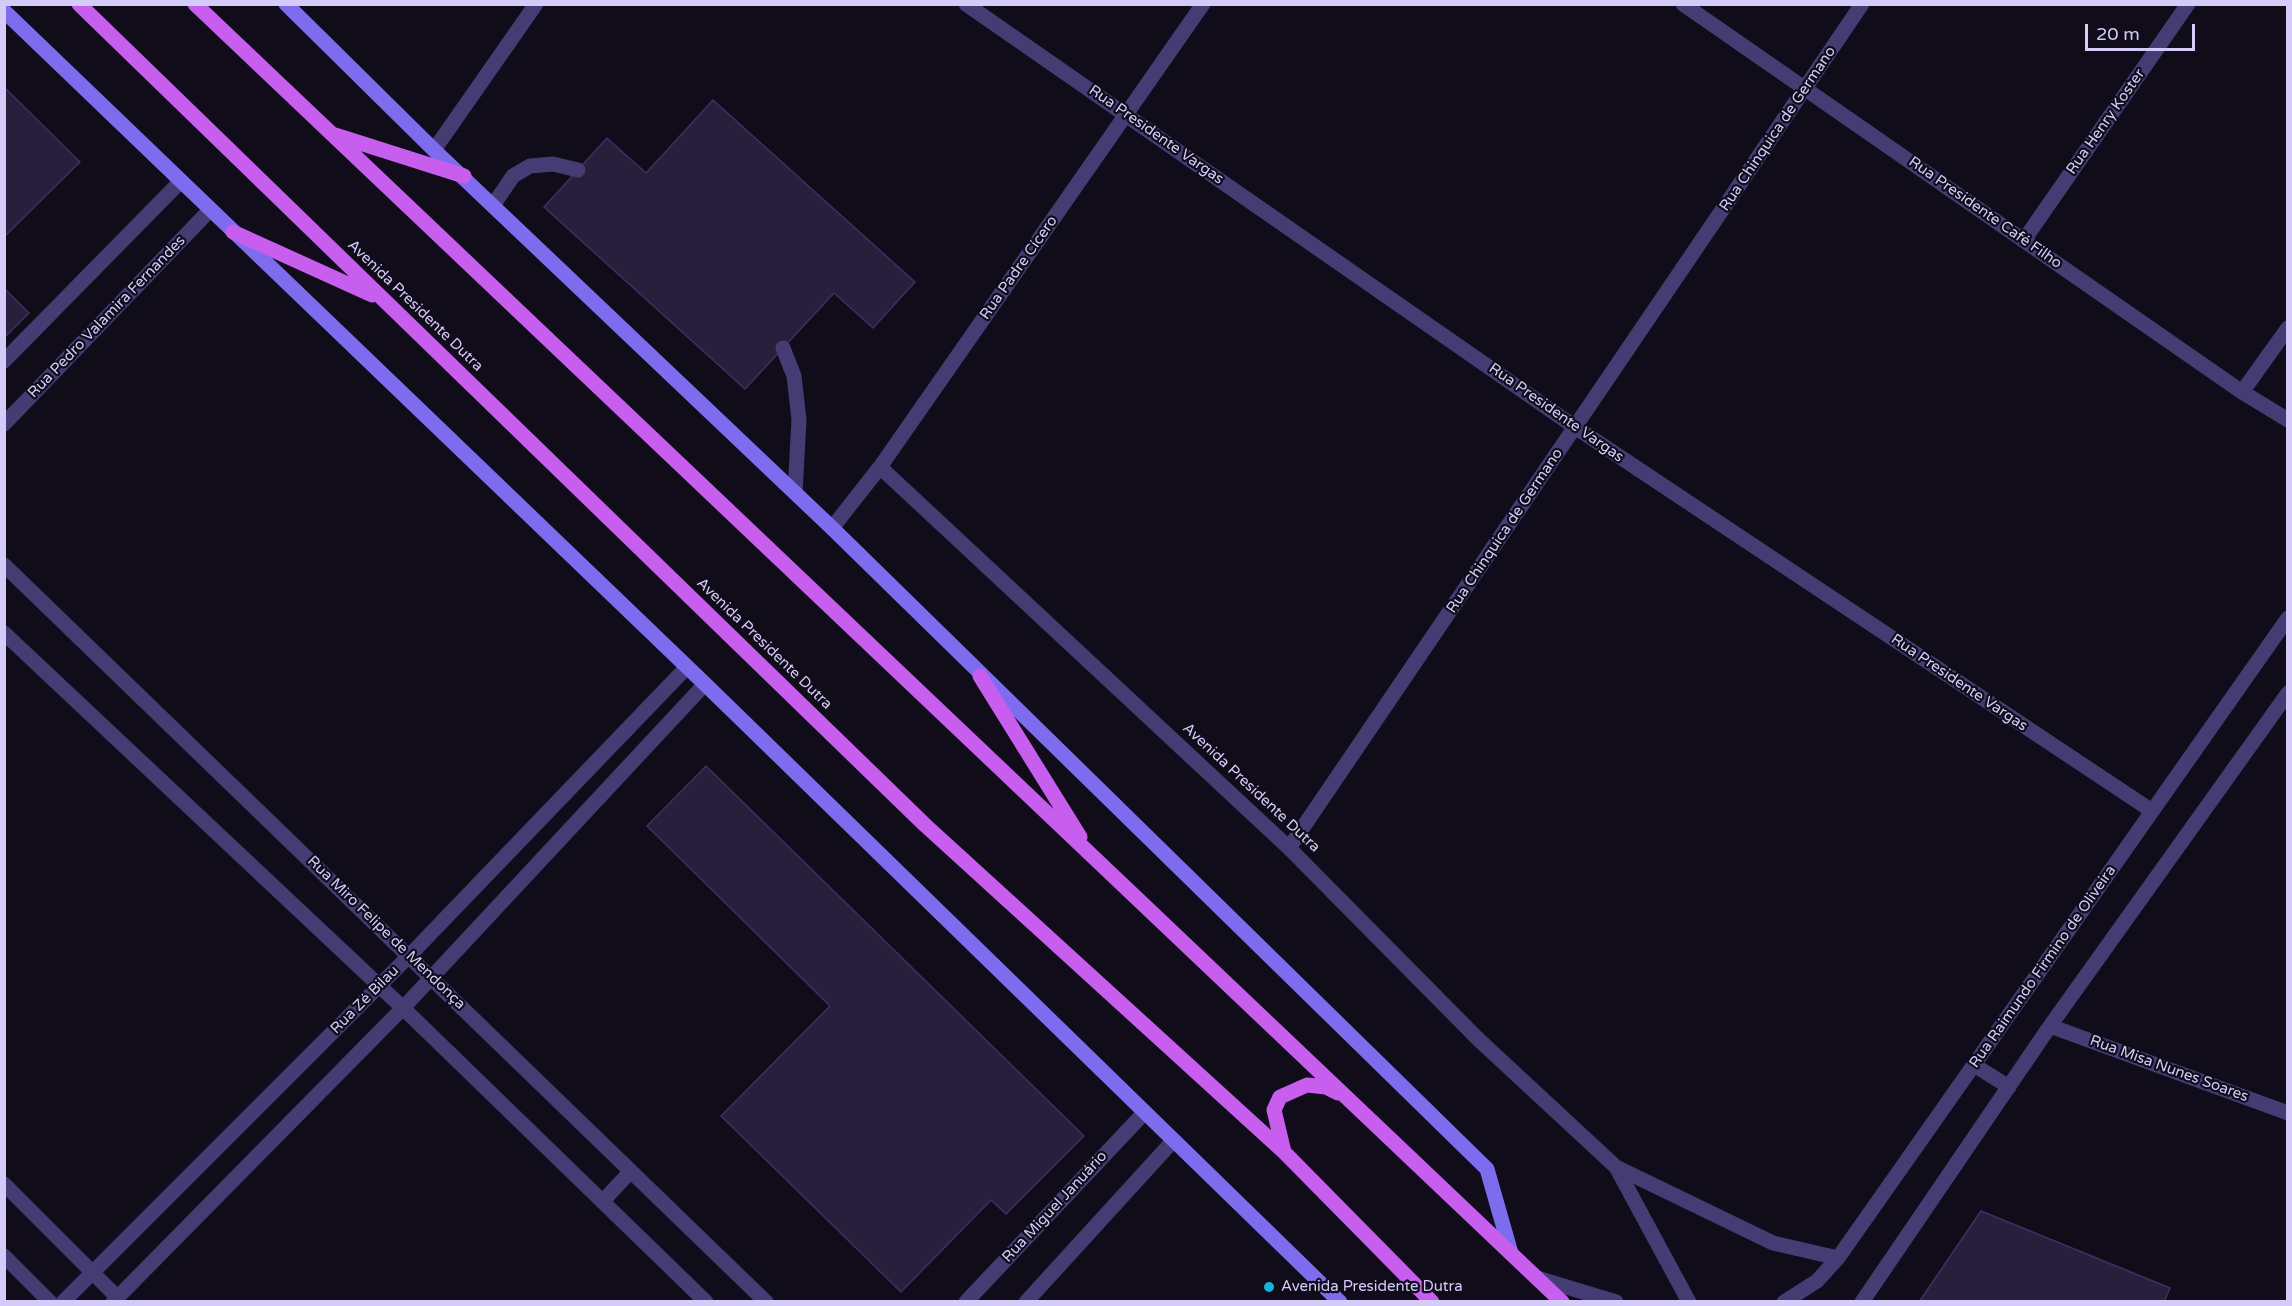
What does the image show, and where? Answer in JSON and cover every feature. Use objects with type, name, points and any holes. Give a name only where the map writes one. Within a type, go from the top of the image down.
[{"type":"main road","name":"Avenida Presidente Dutra","points":[[79,4],[925,825],[1284,1152],[1432,1302]]},
{"type":"main road","points":[[195,4],[1562,1302]]},
{"type":"main road","points":[[330,133],[464,176]]},
{"type":"main road","points":[[233,232],[383,300]]},
{"type":"main road","points":[[980,676],[1092,854]]},
{"type":"main road","points":[[1284,1152],[1274,1110],[1280,1097],[1307,1085],[1326,1087],[1344,1095]]},
{"type":"street","points":[[286,4],[434,150],[494,204],[832,528],[980,676],[1486,1169],[1511,1253]]},
{"type":"street","points":[[434,150],[536,4]]},
{"type":"street","name":"Rua Presidente Vargas","points":[[966,4],[1575,428],[2152,811]]},
{"type":"street","name":"Rua Padre Cícero","points":[[832,528],[880,467],[1203,4]]},
{"type":"street","name":"Rua Presidente Café Filho","points":[[1683,4],[2242,392],[2288,420]]},
{"type":"street","name":"Rua Chinquica de Germano","points":[[1289,848],[1862,4]]},
{"type":"street","name":"Rua Henry Koster","points":[[2024,240],[2188,4]]},
{"type":"street","points":[[4,11],[705,684],[1340,1302]]},
{"type":"street","points":[[494,204],[513,176],[530,166],[553,164],[578,170]]},
{"type":"street","points":[[4,361],[181,181]]},
{"type":"street","name":"Rua Pedro Valamira Fernandes","points":[[4,424],[210,210]]},
{"type":"street","points":[[2242,392],[2288,328]]},
{"type":"street","points":[[783,348],[794,376],[799,420],[795,493]]},
{"type":"street","name":"Avenida Presidente Dutra","points":[[880,467],[1289,848],[1478,1040],[1617,1167],[1773,1243],[1838,1258]]},
{"type":"street","name":"Rua Miro Felipe de Mendonça","points":[[4,565],[410,955],[630,1172],[766,1302]]},
{"type":"street","name":"Rua Raimundo Firmino de Oliveira","points":[[1784,1302],[1817,1281],[1838,1258],[2152,811],[2282,634],[2288,618]]},
{"type":"street","points":[[4,633],[379,985],[706,1302]]},
{"type":"street","name":"Rua Zé Bilau","points":[[63,1302],[410,955],[687,667]]},
{"type":"street","points":[[4,1184],[92,1271],[115,1299],[403,1008],[705,684]]},
{"type":"street","points":[[1862,1302],[2050,1026],[2288,693]]},
{"type":"street","name":"Rua Misa Nunes Soares","points":[[2050,1026],[2288,1113]]},
{"type":"street","points":[[1974,1065],[2009,1087]]},
{"type":"street","name":"Rua Miguel Januário","points":[[966,1302],[1144,1113]]},
{"type":"street","points":[[1026,1302],[1173,1141]]},
{"type":"street","name":"Avenida Presidente Dutra","points":[[1617,1167],[1689,1302]]},
{"type":"street","points":[[603,1201],[630,1172]]},
{"type":"street","points":[[4,1256],[50,1302]]},
{"type":"street","points":[[1537,1278],[1616,1302]]},
{"type":"building","points":[[4,87],[80,162],[4,237]]},
{"type":"building","points":[[713,100],[915,282],[873,328],[834,293],[745,389],[544,207],[607,138],[646,173]]},
{"type":"building","points":[[4,288],[29,313],[4,338]]},
{"type":"building","points":[[706,766],[1084,1136],[1006,1214],[991,1200],[901,1292],[721,1116],[830,1006],[647,826]]},
{"type":"building","points":[[1981,1211],[2170,1288],[2164,1302],[1919,1302]]},
{"type":"place","name":"Avenida Presidente Dutra","points":[[1269,1287]]}]
